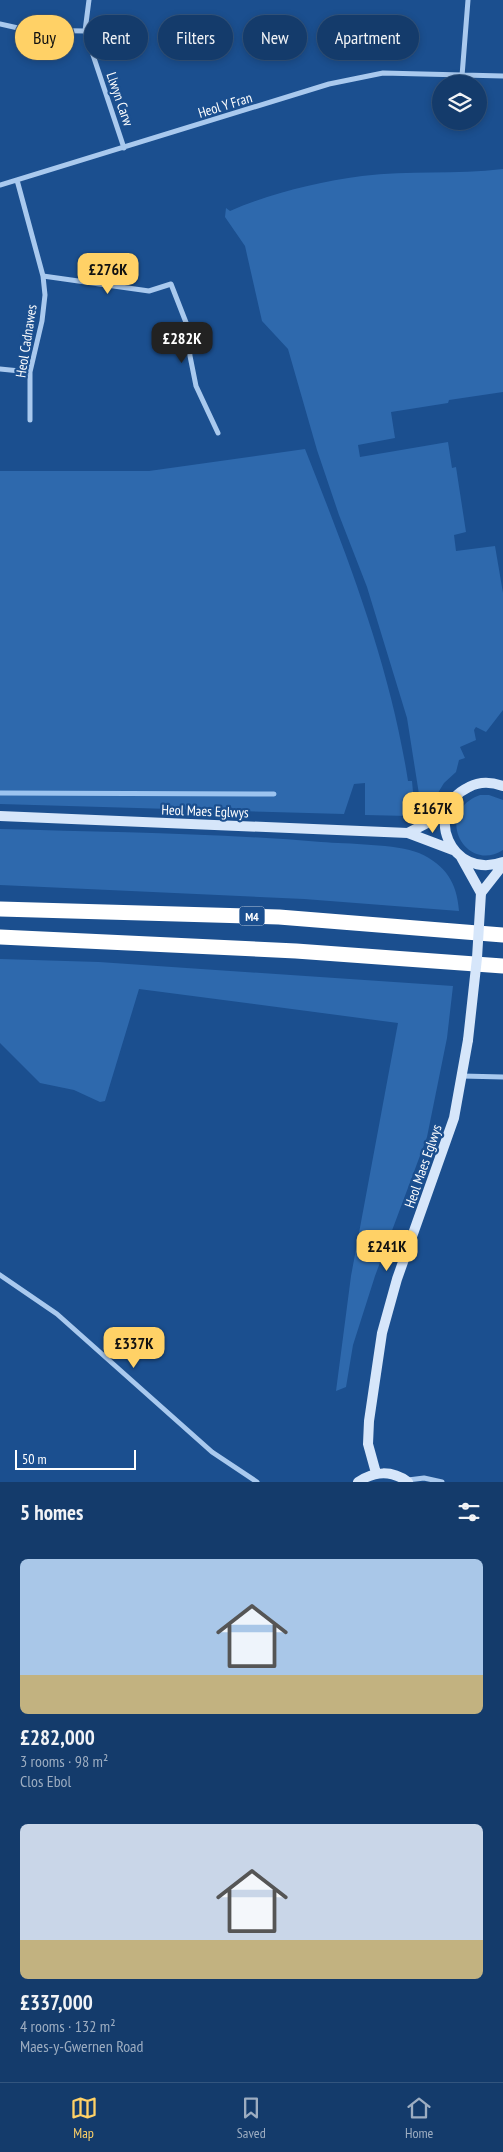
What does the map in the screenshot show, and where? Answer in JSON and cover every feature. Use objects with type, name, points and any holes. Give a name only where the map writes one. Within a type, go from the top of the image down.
[{"type":"highway","name":"M4","points":[[0,908],[279,917],[503,935]]},
{"type":"highway","points":[[0,937],[296,951],[503,966]]},
{"type":"street","name":"Llwyn Carw","points":[[87,15],[89,0]]},
{"type":"street","points":[[462,75],[468,0]]},
{"type":"street","points":[[0,24],[27,30],[84,31]]},
{"type":"street","name":"Llwyn Carw","points":[[95,60],[124,148]]},
{"type":"street","name":"Heol Y Fran","points":[[0,185],[329,84],[383,73],[436,75]]},
{"type":"street","name":"Heol Y Fran","points":[[487,76],[503,76]]},
{"type":"street","name":"Heol Cadnawes","points":[[17,180],[43,276],[45,295],[42,320],[30,372],[30,420]]},
{"type":"street","points":[[43,276],[149,291],[171,284],[187,325],[190,356],[196,386],[218,433]]},
{"type":"street","points":[[0,369],[30,372]]},
{"type":"street","points":[[481,893],[446,832],[446,813],[455,796],[471,786],[489,782],[503,786]]},
{"type":"street","points":[[408,833],[446,813]]},
{"type":"street","name":"Heol Maes Eglwys","points":[[0,816],[408,833],[457,853],[477,865],[503,864]]},
{"type":"street","name":"Heol Maes Eglwys","points":[[376,1473],[368,1444],[369,1421],[382,1333],[398,1279],[454,1118],[468,1040],[477,958],[481,893],[503,864]]},
{"type":"street","points":[[462,1076],[503,1077]]},
{"type":"street","points":[[0,1275],[57,1314],[212,1452],[257,1482]]},
{"type":"street","points":[[358,1482],[376,1473],[392,1474],[408,1481],[424,1478],[442,1482]]},
{"type":"shaded area","points":[[503,169],[503,392],[449,400],[448,403],[391,412],[395,438],[358,445],[360,457],[448,442],[452,468],[456,467],[466,532],[454,535],[456,551],[495,546],[503,593],[503,710],[486,732],[476,727],[474,730],[476,740],[460,747],[465,758],[459,760],[456,772],[444,783],[433,801],[423,811],[407,718],[367,587],[339,515],[317,450],[288,349],[262,321],[245,246],[225,217],[226,208],[230,211],[295,189],[328,181],[362,176]]},
{"type":"shaded area","points":[[305,449],[352,571],[379,654],[400,738],[408,781],[412,781],[415,814],[409,816],[365,815],[365,783],[354,784],[344,814],[0,804],[0,471],[149,471]]},
{"type":"shaded area","points":[[480,795],[489,795],[503,800],[503,850],[489,855],[477,854],[467,848],[460,838],[456,827],[458,815],[466,804]]},
{"type":"shaded area","points":[[0,829],[241,837],[372,845],[410,850],[428,858],[443,869],[453,884],[459,911],[304,899],[0,885]]},
{"type":"shaded area","points":[[0,959],[99,962],[453,986],[447,1038],[427,1137],[375,1276],[353,1345],[346,1387],[336,1391],[351,1276],[398,1023],[139,989],[105,1101],[100,1102],[74,1090],[40,1083],[0,1043]]},
{"type":"waterway","points":[[0,793],[274,794]]}]
